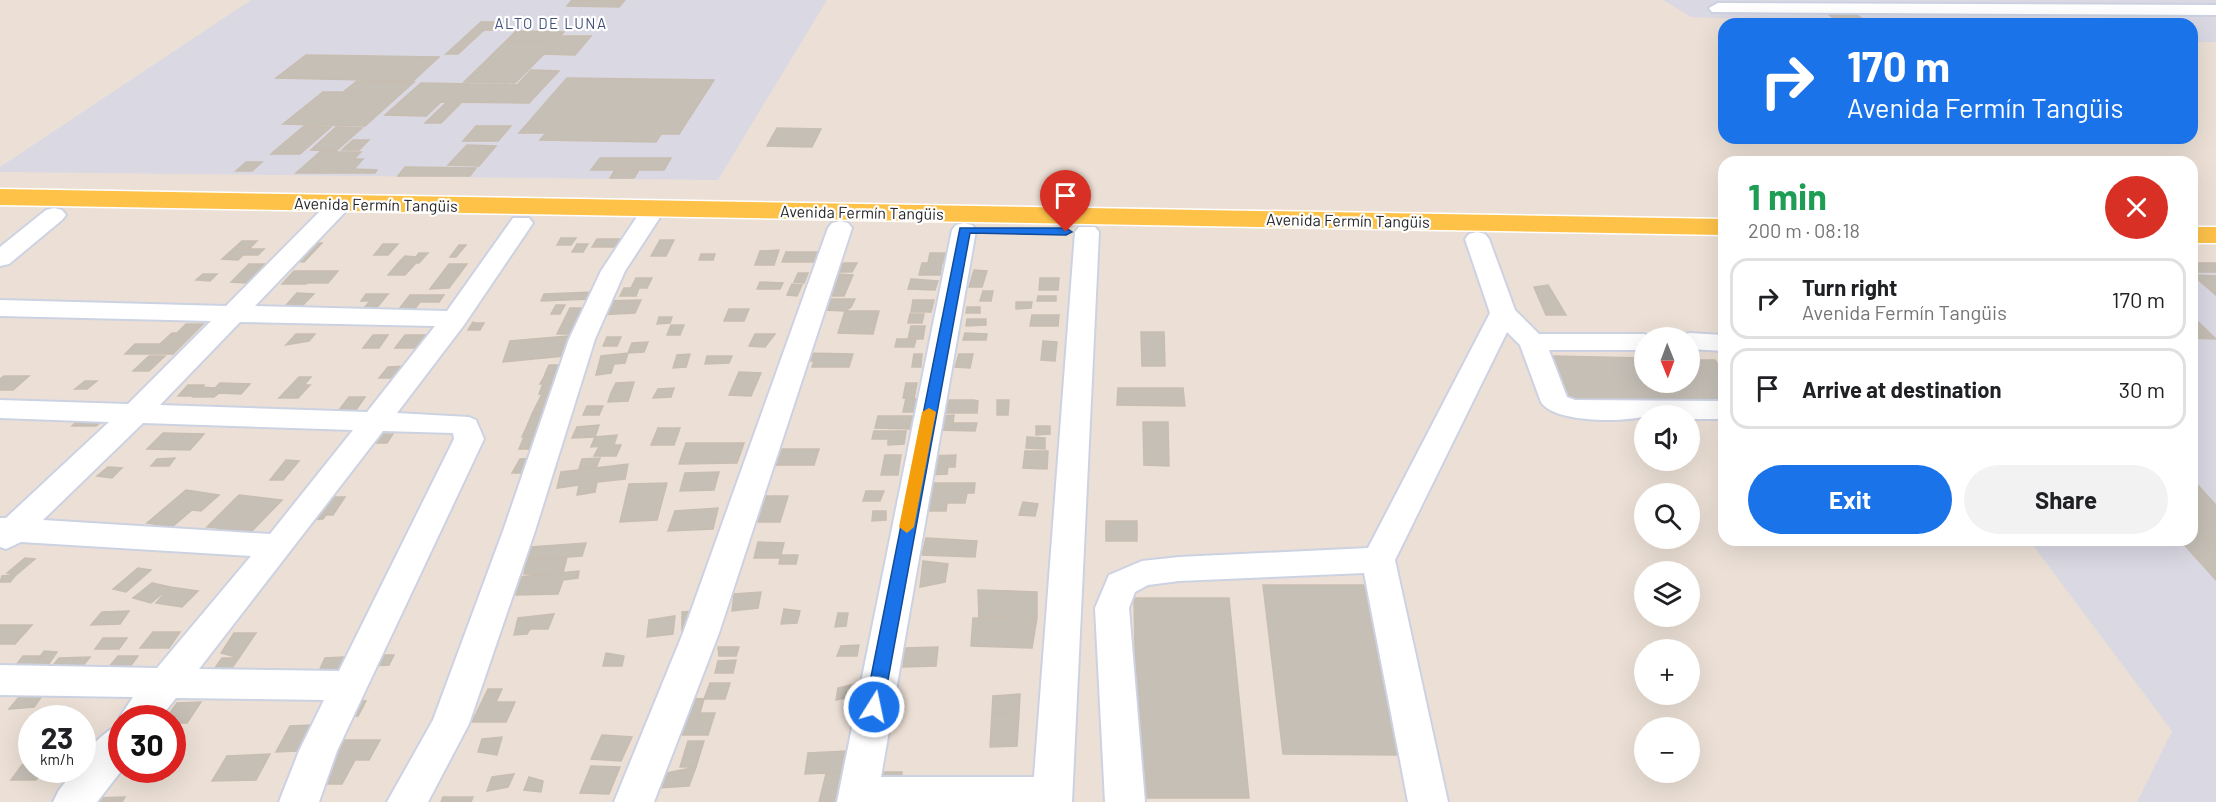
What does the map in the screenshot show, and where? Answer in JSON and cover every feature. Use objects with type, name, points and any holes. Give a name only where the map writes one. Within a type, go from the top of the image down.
[{"type":"main road","name":"Avenida Fermín Tangüis","points":[[0,197],[331,211],[521,223],[648,217],[840,228],[1718,243]]},
{"type":"main road","name":"Avenida Fermín Tangüis","points":[[0,214],[331,211],[648,217],[1718,227]]},
{"type":"street","points":[[1718,8],[2216,10]]},
{"type":"street","points":[[5,533],[137,412],[331,211]]},
{"type":"street","points":[[0,259],[54,215]]},
{"type":"street","points":[[407,802],[450,723],[519,531],[582,339],[613,271],[648,217]]},
{"type":"street","points":[[148,705],[379,419],[455,319],[521,223]]},
{"type":"street","points":[[634,802],[673,698],[701,633],[840,228]]},
{"type":"street","points":[[964,230],[858,798],[1052,799],[1087,232]]},
{"type":"street","points":[[1477,239],[1503,313],[1532,342],[1556,402],[1560,406],[1575,409],[1718,410]]},
{"type":"street","points":[[0,308],[455,319]]},
{"type":"street","points":[[1428,802],[1378,560],[1503,313]]},
{"type":"street","points":[[1532,342],[1634,342]]},
{"type":"street","points":[[1700,342],[1718,343]]},
{"type":"street","points":[[0,409],[379,419],[459,424],[466,427],[469,439],[318,750],[299,802]]},
{"type":"street","points":[[5,533],[278,546]]},
{"type":"street","points":[[1125,802],[1112,608],[1121,584],[1142,573],[1179,569],[1378,560]]},
{"type":"street","points":[[0,680],[166,681],[349,686]]},
{"type":"street","points":[[73,802],[108,758]]},
{"type":"shaded area","points":[[251,0],[827,0],[718,180],[0,172],[0,167]]},
{"type":"shaded area","points":[[1663,0],[2216,0],[2216,42],[2198,42],[2198,18],[1691,17]]},
{"type":"shaded area","points":[[2198,270],[2216,270],[2216,802],[2137,802],[2172,731],[2033,546],[2198,546]]},
{"type":"building","points":[[572,0],[625,0],[619,7],[567,6]]},
{"type":"building","points":[[1827,13],[1855,13],[1861,18],[1833,18]]},
{"type":"building","points":[[481,22],[506,22],[497,30],[484,30],[458,54],[446,54]]},
{"type":"building","points":[[516,31],[564,32],[560,36],[591,36],[575,55],[544,54],[556,42],[506,41]]},
{"type":"building","points":[[506,41],[556,42],[515,83],[464,82]]},
{"type":"building","points":[[306,55],[439,57],[413,81],[276,78]]},
{"type":"building","points":[[531,70],[559,71],[529,103],[441,102],[426,116],[385,115],[421,83],[517,85]]},
{"type":"building","points":[[567,78],[714,80],[679,134],[661,134],[656,142],[540,140],[546,133],[519,133]]},
{"type":"building","points":[[357,81],[414,82],[365,126],[283,124],[323,92],[343,92]]},
{"type":"building","points":[[447,102],[462,102],[441,123],[425,123]]},
{"type":"building","points":[[304,126],[331,127],[300,154],[271,154]]},
{"type":"building","points":[[476,126],[511,126],[498,141],[463,141]]},
{"type":"building","points":[[336,127],[362,128],[336,151],[311,150]]},
{"type":"building","points":[[777,128],[821,129],[812,147],[767,146]]},
{"type":"building","points":[[353,140],[369,140],[359,150],[342,150]]},
{"type":"building","points":[[467,145],[496,146],[479,166],[448,165]]},
{"type":"building","points":[[321,151],[336,151],[312,173],[296,173]]},
{"type":"building","points":[[335,152],[361,152],[354,159],[363,159],[354,169],[377,170],[375,173],[313,173]]},
{"type":"building","points":[[600,158],[671,158],[664,170],[591,170]]},
{"type":"building","points":[[246,162],[262,162],[252,171],[236,171]]},
{"type":"building","points":[[405,167],[476,168],[470,176],[398,176]]},
{"type":"building","points":[[615,170],[639,170],[634,178],[610,178]]},
{"type":"building","points":[[561,238],[576,238],[571,245],[557,245]]},
{"type":"building","points":[[597,239],[628,239],[624,247],[592,247]]},
{"type":"building","points":[[660,240],[674,240],[666,256],[651,256]]},
{"type":"building","points":[[242,241],[257,241],[249,249],[264,249],[258,255],[243,255],[238,260],[222,259]]},
{"type":"building","points":[[309,243],[322,243],[304,262],[292,261]]},
{"type":"building","points":[[383,244],[398,244],[388,255],[374,255]]},
{"type":"building","points":[[577,244],[588,244],[583,252],[572,252]]},
{"type":"building","points":[[459,245],[466,245],[456,257],[450,257]]},
{"type":"building","points":[[779,250],[774,265],[755,265],[760,251]]},
{"type":"building","points":[[786,252],[819,252],[814,262],[782,262]]},
{"type":"building","points":[[419,253],[428,253],[419,263],[399,262],[405,256],[416,257]]},
{"type":"building","points":[[930,253],[947,253],[945,263],[928,263]]},
{"type":"building","points":[[701,254],[715,254],[713,260],[699,260]]},
{"type":"building","points":[[399,262],[416,263],[405,275],[388,275]]},
{"type":"building","points":[[843,263],[857,263],[852,272],[839,272]]},
{"type":"building","points":[[922,263],[942,263],[940,275],[919,275]]},
{"type":"building","points":[[2198,263],[2216,263],[2216,272],[2198,272]]},
{"type":"building","points":[[249,264],[265,264],[246,283],[231,282]]},
{"type":"building","points":[[449,264],[467,264],[449,288],[430,289]]},
{"type":"building","points":[[974,270],[987,271],[982,287],[969,287]]},
{"type":"building","points":[[294,271],[318,271],[306,284],[282,284]]},
{"type":"building","points":[[318,271],[338,271],[328,283],[308,283]]},
{"type":"building","points":[[798,273],[808,273],[804,283],[794,282]]},
{"type":"building","points":[[203,274],[217,274],[210,281],[196,280]]},
{"type":"building","points":[[838,274],[853,275],[844,296],[829,296]]},
{"type":"building","points":[[2198,275],[2216,276],[2216,295],[2198,279]]},
{"type":"building","points":[[636,278],[652,278],[647,288],[639,288],[636,296],[620,296],[624,288],[631,288]]},
{"type":"building","points":[[1040,278],[1059,278],[1058,290],[1039,290]]},
{"type":"building","points":[[911,279],[938,281],[935,290],[908,289]]},
{"type":"building","points":[[760,282],[783,283],[780,289],[757,289]]},
{"type":"building","points":[[792,284],[802,285],[797,296],[787,295]]},
{"type":"building","points":[[1548,285],[1566,315],[1546,315],[1534,287]]},
{"type":"building","points":[[983,291],[993,291],[991,301],[980,301]]},
{"type":"building","points":[[594,292],[591,299],[541,301],[544,294]]},
{"type":"building","points":[[297,293],[314,294],[294,314],[278,314]]},
{"type":"building","points":[[366,294],[388,294],[371,315],[358,315],[370,301],[361,301]]},
{"type":"building","points":[[410,295],[444,295],[439,302],[420,302],[411,314],[395,314]]},
{"type":"building","points":[[1038,296],[1056,296],[1056,301],[1037,301]]},
{"type":"building","points":[[828,299],[855,299],[851,307],[845,311],[823,310]]},
{"type":"building","points":[[641,300],[635,313],[596,315],[602,301]]},
{"type":"building","points":[[913,300],[934,300],[931,312],[911,312]]},
{"type":"building","points":[[1016,302],[1032,302],[1031,308],[1016,309]]},
{"type":"building","points":[[556,305],[565,305],[560,314],[551,314]]},
{"type":"building","points":[[967,307],[980,307],[980,313],[966,313]]},
{"type":"building","points":[[570,308],[584,308],[571,334],[557,334]]},
{"type":"building","points":[[729,309],[749,309],[744,321],[724,321]]},
{"type":"building","points":[[845,311],[879,311],[873,334],[838,333]]},
{"type":"building","points":[[910,314],[924,314],[922,323],[908,323]]},
{"type":"building","points":[[1032,315],[1059,315],[1058,326],[1030,326]]},
{"type":"building","points":[[659,317],[672,317],[670,323],[657,324]]},
{"type":"building","points":[[967,319],[986,319],[986,325],[966,326]]},
{"type":"building","points":[[473,322],[484,323],[480,330],[468,330]]},
{"type":"building","points":[[2198,322],[2216,339],[2198,338]]},
{"type":"building","points":[[186,324],[203,324],[194,333],[177,333]]},
{"type":"building","points":[[671,325],[684,325],[680,335],[667,335]]},
{"type":"building","points":[[911,326],[925,326],[923,339],[908,339]]},
{"type":"building","points":[[1141,332],[1164,332],[1165,366],[1142,366]]},
{"type":"building","points":[[172,333],[194,333],[183,344],[160,344]]},
{"type":"building","points":[[965,333],[987,334],[986,340],[963,340]]},
{"type":"building","points":[[296,334],[315,334],[309,341],[286,345]]},
{"type":"building","points":[[755,334],[775,334],[765,347],[749,346]]},
{"type":"building","points":[[373,335],[388,335],[379,348],[363,348]]},
{"type":"building","points":[[405,335],[430,335],[420,348],[395,348]]},
{"type":"building","points":[[579,335],[574,355],[503,362],[510,341]]},
{"type":"building","points":[[607,337],[621,337],[617,346],[603,346]]},
{"type":"building","points":[[897,339],[916,339],[914,347],[895,347]]},
{"type":"building","points":[[1043,341],[1057,342],[1055,361],[1041,360]]},
{"type":"building","points":[[648,342],[644,352],[628,353],[632,343]]},
{"type":"building","points":[[135,344],[160,344],[150,354],[125,354]]},
{"type":"building","points":[[160,344],[183,344],[173,354],[150,354]]},
{"type":"building","points":[[628,353],[625,363],[614,364],[611,373],[596,375],[601,356]]},
{"type":"building","points":[[804,353],[853,354],[849,367],[812,367],[814,361],[802,361]]},
{"type":"building","points":[[690,354],[686,367],[673,368],[677,355]]},
{"type":"building","points":[[914,354],[922,354],[921,367],[912,367]]},
{"type":"building","points":[[959,354],[973,354],[970,368],[955,367]]},
{"type":"building","points":[[149,356],[165,356],[149,371],[133,371]]},
{"type":"building","points":[[707,356],[732,356],[729,363],[705,364]]},
{"type":"building","points":[[1552,356],[1634,358],[1634,393],[1700,393],[1700,360],[1715,360],[1718,364],[1718,406],[1573,405]]},
{"type":"building","points":[[549,365],[570,365],[566,373],[545,374]]},
{"type":"building","points":[[408,366],[400,378],[379,378],[388,367]]},
{"type":"building","points":[[739,372],[761,373],[751,396],[729,395]]},
{"type":"building","points":[[567,374],[562,384],[540,384],[545,375]]},
{"type":"building","points":[[4,376],[29,376],[13,390],[0,390],[0,379]]},
{"type":"building","points":[[299,377],[311,377],[304,385],[310,385],[298,398],[279,398]]},
{"type":"building","points":[[85,381],[97,381],[87,389],[75,389]]},
{"type":"building","points":[[634,382],[631,392],[611,393],[616,383]]},
{"type":"building","points":[[220,383],[250,384],[241,394],[219,393],[214,397],[193,397],[203,387],[215,388]]},
{"type":"building","points":[[564,383],[560,393],[539,394],[543,384]]},
{"type":"building","points":[[906,383],[917,383],[914,399],[903,398]]},
{"type":"building","points":[[188,385],[204,385],[195,396],[178,396]]},
{"type":"building","points":[[674,388],[671,397],[653,398],[658,389]]},
{"type":"building","points":[[1118,388],[1183,388],[1185,406],[1117,405]]},
{"type":"building","points":[[631,392],[628,401],[608,402],[611,393]]},
{"type":"building","points":[[542,394],[562,394],[558,403],[537,404]]},
{"type":"building","points":[[349,397],[365,397],[356,410],[339,410]]},
{"type":"building","points":[[906,398],[919,399],[916,412],[903,412]]},
{"type":"building","points":[[944,400],[978,401],[977,413],[942,413]]},
{"type":"building","points":[[997,400],[1009,400],[1008,415],[997,415]]},
{"type":"building","points":[[558,403],[554,413],[532,414],[537,404]]},
{"type":"building","points":[[587,406],[603,406],[599,415],[583,415]]},
{"type":"building","points":[[554,413],[549,425],[527,426],[532,414]]},
{"type":"building","points":[[954,415],[953,423],[977,423],[975,431],[937,430],[940,416]]},
{"type":"building","points":[[878,416],[913,416],[910,429],[875,428]]},
{"type":"building","points":[[78,420],[102,421],[96,426],[72,426]]},
{"type":"building","points":[[1143,422],[1168,422],[1169,466],[1144,465]]},
{"type":"building","points":[[599,425],[595,437],[572,438],[577,427]]},
{"type":"building","points":[[527,426],[550,426],[544,436],[522,437]]},
{"type":"building","points":[[1036,426],[1050,426],[1050,434],[1036,435]]},
{"type":"building","points":[[658,428],[680,428],[674,445],[651,445]]},
{"type":"building","points":[[874,431],[906,431],[904,444],[888,445],[888,439],[872,439]]},
{"type":"building","points":[[163,433],[204,434],[190,450],[147,449]]},
{"type":"building","points":[[380,434],[393,434],[387,443],[374,443]]},
{"type":"building","points":[[617,435],[614,445],[591,447],[595,437]]},
{"type":"building","points":[[544,436],[539,449],[519,449],[524,437]]},
{"type":"building","points":[[1027,437],[1045,438],[1045,449],[1026,448]]},
{"type":"building","points":[[686,443],[744,443],[737,463],[679,464]]},
{"type":"building","points":[[600,445],[621,445],[616,456],[594,456]]},
{"type":"building","points":[[774,449],[819,449],[814,465],[769,465]]},
{"type":"building","points":[[1025,451],[1048,451],[1047,469],[1023,468]]},
{"type":"building","points":[[885,455],[901,455],[898,475],[881,475]]},
{"type":"building","points":[[956,455],[955,467],[948,467],[947,474],[927,475],[929,456]]},
{"type":"building","points":[[175,458],[169,466],[151,466],[157,459]]},
{"type":"building","points":[[539,458],[531,473],[512,473],[520,459]]},
{"type":"building","points":[[600,458],[596,468],[579,469],[582,459]]},
{"type":"building","points":[[286,460],[299,461],[283,480],[270,480]]},
{"type":"building","points":[[628,464],[625,479],[597,482],[595,492],[577,495],[579,485],[557,488],[561,472]]},
{"type":"building","points":[[108,467],[122,468],[112,478],[97,476]]},
{"type":"building","points":[[719,472],[714,490],[680,491],[685,473]]},
{"type":"building","points":[[667,483],[657,520],[620,522],[629,484]]},
{"type":"building","points":[[927,483],[975,483],[974,493],[967,493],[965,503],[947,503],[946,511],[922,511]]},
{"type":"building","points":[[2198,486],[2216,505],[2216,580],[2185,546],[2198,546]]},
{"type":"building","points":[[186,490],[219,495],[201,511],[192,510],[172,527],[147,523]]},
{"type":"building","points":[[866,491],[884,491],[880,501],[863,501]]},
{"type":"building","points":[[239,495],[282,500],[251,532],[207,527]]},
{"type":"building","points":[[759,496],[788,496],[780,522],[750,522]]},
{"type":"building","points":[[319,497],[345,497],[333,515],[326,515],[323,519],[309,520]]},
{"type":"building","points":[[1023,502],[1038,504],[1035,516],[1019,515]]},
{"type":"building","points":[[718,508],[713,529],[668,531],[675,511]]},
{"type":"building","points":[[873,511],[886,511],[886,520],[872,521]]},
{"type":"building","points":[[1106,521],[1137,521],[1137,541],[1106,541]]},
{"type":"building","points":[[926,538],[977,541],[975,557],[922,555]]},
{"type":"building","points":[[758,542],[784,543],[780,558],[754,558]]},
{"type":"building","points":[[586,543],[582,556],[526,560],[530,547]]},
{"type":"building","points":[[781,555],[798,555],[796,564],[779,564]]},
{"type":"building","points":[[567,557],[563,573],[524,574],[526,560]]},
{"type":"building","points":[[25,558],[35,559],[16,575],[7,573]]},
{"type":"building","points":[[923,561],[948,564],[945,582],[920,587]]},
{"type":"building","points":[[138,568],[151,570],[126,592],[113,589]]},
{"type":"building","points":[[579,571],[578,578],[563,580],[558,594],[516,595],[518,577]]},
{"type":"building","points":[[16,575],[10,582],[0,582],[2,576]]},
{"type":"building","points":[[152,583],[170,587],[151,603],[133,598]]},
{"type":"building","points":[[1263,585],[1364,585],[1399,755],[1283,754]]},
{"type":"building","points":[[170,587],[198,591],[182,607],[156,603]]},
{"type":"building","points":[[978,590],[1037,592],[1037,618],[979,619]]},
{"type":"building","points":[[761,592],[758,608],[732,611],[734,594]]},
{"type":"building","points":[[1134,598],[1229,598],[1249,798],[1138,798]]},
{"type":"building","points":[[784,609],[800,611],[797,623],[781,624]]},
{"type":"building","points":[[129,611],[120,624],[91,625],[102,612]]},
{"type":"building","points":[[699,611],[694,632],[682,632],[682,612]]},
{"type":"building","points":[[838,613],[848,613],[846,626],[835,627]]},
{"type":"building","points":[[554,614],[548,629],[530,629],[527,634],[514,635],[518,618]]},
{"type":"building","points":[[675,616],[673,634],[647,637],[649,620]]},
{"type":"building","points":[[973,618],[1037,618],[1032,648],[971,646]]},
{"type":"building","points":[[0,625],[32,625],[15,644],[0,644]]},
{"type":"building","points":[[153,632],[180,632],[169,648],[140,648]]},
{"type":"building","points":[[234,633],[256,633],[239,658],[221,653]]},
{"type":"building","points":[[103,638],[127,638],[119,649],[95,649]]},
{"type":"building","points":[[859,645],[857,656],[837,656],[841,646]]},
{"type":"building","points":[[718,647],[739,647],[736,656],[719,656]]},
{"type":"building","points":[[938,647],[936,666],[903,667],[905,648]]},
{"type":"building","points":[[44,651],[57,652],[46,668],[32,668]]},
{"type":"building","points":[[606,653],[624,656],[622,666],[603,666]]},
{"type":"building","points":[[376,655],[394,655],[389,665],[370,666]]},
{"type":"building","points":[[23,656],[42,656],[32,668],[13,669]]},
{"type":"building","points":[[118,656],[138,656],[129,668],[108,668]]},
{"type":"building","points":[[90,657],[81,668],[50,669],[59,658]]},
{"type":"building","points":[[344,657],[334,679],[315,680],[325,658]]},
{"type":"building","points":[[222,658],[239,658],[227,675],[210,675]]},
{"type":"building","points":[[736,660],[733,673],[715,673],[718,661]]},
{"type":"building","points":[[710,683],[730,683],[725,699],[704,699]]},
{"type":"building","points":[[855,684],[854,696],[836,700],[838,688]]},
{"type":"building","points":[[488,689],[502,689],[496,702],[515,702],[506,722],[472,722]]},
{"type":"building","points":[[1020,694],[1019,714],[992,713],[993,696]]},
{"type":"building","points":[[42,696],[35,705],[18,705],[18,708],[9,709],[19,697]]},
{"type":"building","points":[[686,698],[704,699],[700,713],[715,713],[708,735],[673,735]]},
{"type":"building","points":[[346,700],[366,701],[358,716],[336,717]]},
{"type":"building","points":[[201,702],[187,723],[186,705],[176,705],[177,703]]},
{"type":"building","points":[[992,713],[1019,714],[1017,746],[990,747]]},
{"type":"building","points":[[311,725],[297,751],[276,752],[290,726]]},
{"type":"building","points":[[602,735],[632,737],[621,761],[591,759]]},
{"type":"building","points":[[502,737],[497,755],[478,752],[482,739]]},
{"type":"building","points":[[345,740],[380,740],[369,760],[355,760],[342,784],[319,784]]},
{"type":"building","points":[[688,741],[704,741],[696,767],[680,767]]},
{"type":"building","points":[[847,751],[844,772],[805,774],[808,753]]},
{"type":"building","points":[[270,754],[256,780],[212,781],[227,756]]},
{"type":"building","points":[[591,766],[620,767],[609,794],[580,793]]},
{"type":"building","points":[[696,767],[689,786],[659,788],[662,774]]},
{"type":"building","points":[[18,770],[18,780],[11,780]]},
{"type":"building","points":[[844,772],[838,802],[819,802],[826,774]]},
{"type":"building","points":[[882,772],[902,772],[900,786],[879,787]]},
{"type":"building","points":[[514,774],[508,787],[487,791],[492,777]]},
{"type":"building","points":[[529,777],[543,781],[541,792],[524,790]]},
{"type":"building","points":[[125,797],[122,802],[90,802],[93,798]]},
{"type":"building","points":[[443,797],[473,797],[471,802],[441,802]]},
{"type":"slow traffic","points":[[907,527],[929,412]]},
{"type":"district","name":"ALTO DE LUNA","points":[[551,23]]},
{"type":"route","points":[[874,707],[964,230],[1066,232]]}]
